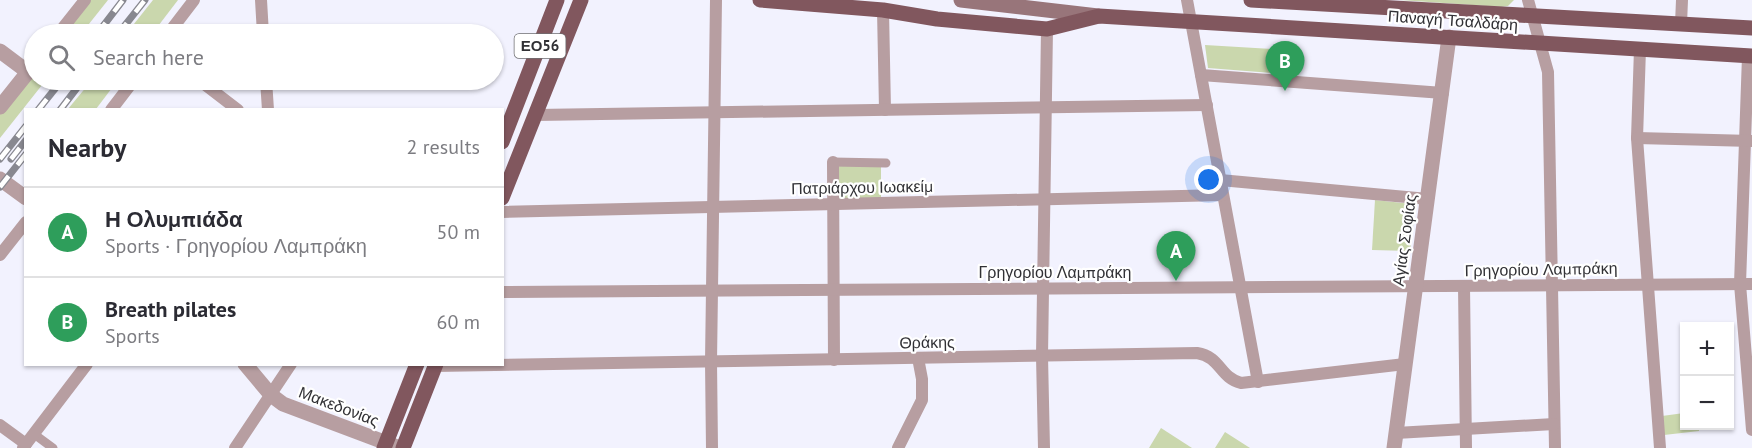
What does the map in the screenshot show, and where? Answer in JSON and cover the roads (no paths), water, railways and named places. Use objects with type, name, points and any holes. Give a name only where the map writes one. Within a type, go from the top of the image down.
[{"type":"main road","name":"ΕΟ56","points":[[504,137],[557,0]]},
{"type":"main road","name":"ΕΟ56","points":[[504,193],[581,0]]},
{"type":"main road","name":"Παναγή Τσαλδάρη","points":[[760,0],[883,10],[937,19],[1047,29],[1099,16],[1750,56]]},
{"type":"main road","points":[[961,0],[1099,16]]},
{"type":"main road","points":[[1251,0],[1328,2],[1752,28]]},
{"type":"main road","points":[[393,447],[416,366]]},
{"type":"main road","points":[[393,447],[435,366]]},
{"type":"street","points":[[66,24],[85,0]]},
{"type":"street","points":[[176,24],[194,0]]},
{"type":"street","points":[[261,0],[262,24]]},
{"type":"street","points":[[712,448],[716,0]]},
{"type":"street","points":[[1187,0],[1258,382]]},
{"type":"street","points":[[1528,0],[1548,72],[1555,448]]},
{"type":"street","points":[[1681,24],[1682,0]]},
{"type":"street","points":[[883,10],[885,110]]},
{"type":"street","points":[[1044,448],[1042,356],[1047,29]]},
{"type":"street","name":"Αγίας Σοφίας","points":[[1395,440],[1449,37]]},
{"type":"street","points":[[1640,49],[1637,138],[1660,448]]},
{"type":"street","points":[[0,51],[24,64]]},
{"type":"street","points":[[1750,56],[1746,284],[1752,430]]},
{"type":"street","points":[[1201,75],[1443,93]]},
{"type":"street","points":[[0,107],[24,77]]},
{"type":"street","points":[[113,108],[126,90]]},
{"type":"street","points":[[212,90],[235,108]]},
{"type":"street","points":[[267,90],[268,108]]},
{"type":"street","points":[[536,115],[1207,105]]},
{"type":"street","points":[[1637,138],[1749,141]]},
{"type":"street","points":[[834,360],[834,162],[886,163]]},
{"type":"street","points":[[0,179],[24,197]]},
{"type":"street","points":[[1220,180],[1428,199]]},
{"type":"street","name":"Πατριάρχου Ιωακείμ","points":[[504,212],[1223,195]]},
{"type":"street","points":[[0,255],[24,225]]},
{"type":"street","name":"Γρηγορίου Λαμπράκη","points":[[504,292],[1746,284]]},
{"type":"street","points":[[1464,286],[1466,448]]},
{"type":"street","name":"Θράκης","points":[[504,364],[1197,353],[1207,355],[1230,380],[1241,383],[1405,364]]},
{"type":"street","points":[[898,448],[922,400],[922,379],[918,358]]},
{"type":"street","points":[[0,425],[24,446],[85,366]]},
{"type":"street","name":"Μακεδονίας","points":[[247,366],[271,395],[292,408],[393,447]]},
{"type":"street","points":[[235,448],[290,366]]},
{"type":"street","points":[[1395,440],[1466,429],[1554,424]]},
{"type":"street","points":[[34,434],[53,448]]},
{"type":"railway","points":[[105,24],[123,0]]},
{"type":"railway","points":[[126,24],[145,0]]},
{"type":"railway","points":[[40,108],[54,90]]},
{"type":"railway","points":[[62,108],[75,90]]},
{"type":"railway","points":[[0,159],[24,129]]},
{"type":"railway","points":[[11,159],[24,143]]},
{"type":"railway","points":[[0,187],[24,157]]},
{"type":"place","name":"Breath pilates","points":[[1285,91]]},
{"type":"place","name":"Η Ολυμπιάδα","points":[[1176,281]]}]
